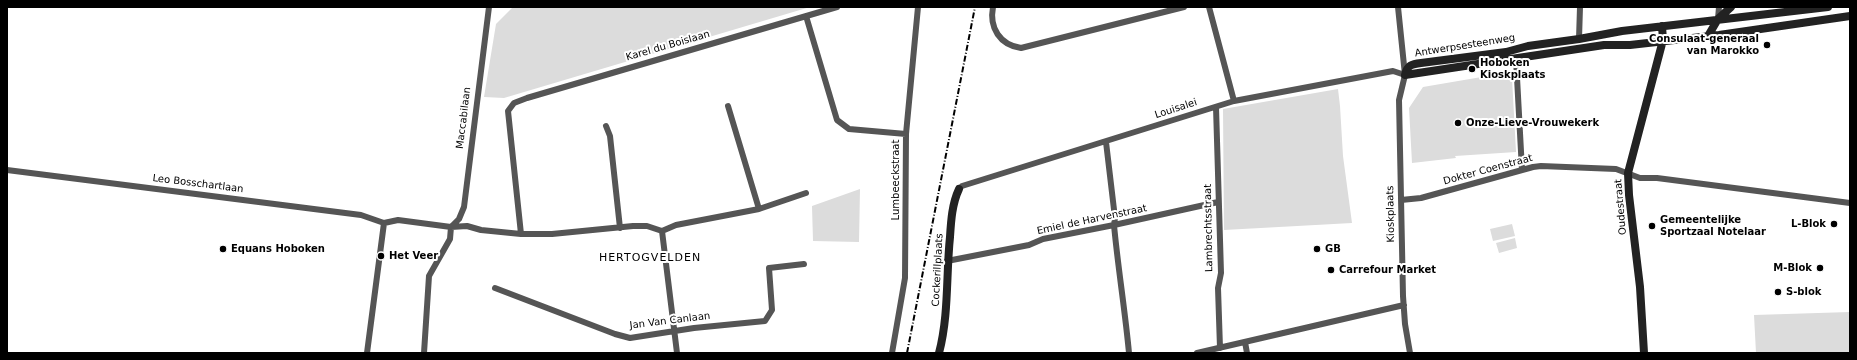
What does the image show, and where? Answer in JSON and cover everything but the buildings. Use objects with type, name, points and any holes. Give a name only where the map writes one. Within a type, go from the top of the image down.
[{"type":"street","name":"Maccabilaan","points":[[451,227],[459,219],[464,207],[488,7]]},
{"type":"street","name":"Karel du Boislaan","points":[[521,234],[508,111],[514,103],[837,7]]},
{"type":"street","name":"Lumbeeckstraat","points":[[892,353],[906,267],[906,134],[918,7]]},
{"type":"street","points":[[993,7],[992,13],[996,33],[999,38],[1008,44],[1021,48],[1184,7]]},
{"type":"street","points":[[1209,7],[1234,101]]},
{"type":"street","name":"Kioskplaats","points":[[1398,7],[1405,74],[1399,100],[1404,305],[1405,324],[1410,353]]},
{"type":"street","points":[[1579,39],[1580,7]]},
{"type":"street","points":[[1718,19],[1720,7],[1731,7]]},
{"type":"street","points":[[1708,36],[1718,19],[1731,7]]},
{"type":"street","points":[[1749,7],[1753,15]]},
{"type":"street","name":"Antwerpsesteenweg","points":[[1828,7],[1622,31],[1528,46],[1506,52],[1415,64],[1407,68],[1405,74],[1604,45],[1630,45],[1708,36],[1850,16]]},
{"type":"street","points":[[806,16],[837,120],[849,129],[906,134]]},
{"type":"street","name":"Oudestraat","points":[[1644,353],[1640,287],[1628,195],[1628,173],[1663,40],[1662,26]]},
{"type":"street","points":[[1516,59],[1522,170]]},
{"type":"street","name":"Louisalei","points":[[958,189],[962,186],[1234,101],[1393,71],[1405,74]]},
{"type":"street","points":[[728,106],[759,209]]},
{"type":"street","name":"Lambrechtsstraat","points":[[1216,107],[1221,273],[1218,288],[1220,348]]},
{"type":"street","points":[[606,126],[610,136],[620,228]]},
{"type":"street","points":[[1106,142],[1119,283],[1123,294],[1129,353]]},
{"type":"street","name":"Dokter Coenstraat","points":[[1401,200],[1421,198],[1541,166],[1616,169],[1640,178],[1665,179],[1850,203]]},
{"type":"street","name":"Leo Bosschartlaan","points":[[7,170],[361,215],[384,224]]},
{"type":"street","name":"Cockerillplaats","points":[[940,353],[944,334],[947,261],[951,218],[958,189]]},
{"type":"street","points":[[367,353],[384,224],[398,220],[451,227],[467,226],[481,230],[521,234],[552,234],[647,226],[662,231],[676,225],[759,209],[806,193]]},
{"type":"street","name":"Emiel de Harvenstraat","points":[[947,261],[1029,245],[1051,237],[1218,202]]},
{"type":"street","points":[[424,353],[429,276],[450,239],[451,227]]},
{"type":"street","points":[[662,231],[677,353]]},
{"type":"street","name":"Jan Van Canlaan","points":[[495,288],[617,335],[630,338],[694,328],[765,321],[772,310],[769,268],[804,264]]},
{"type":"street","points":[[1197,353],[1404,305]]},
{"type":"street","points":[[1245,342],[1247,353]]},
{"type":"shaded area","points":[[513,7],[810,7],[504,98],[484,97],[496,24]]},
{"type":"shaded area","points":[[1505,73],[1509,74],[1512,78],[1516,152],[1455,156],[1456,158],[1412,163],[1409,108],[1423,87]]},
{"type":"shaded area","points":[[1338,89],[1343,156],[1352,223],[1224,230],[1223,109]]},
{"type":"shaded area","points":[[860,189],[859,242],[813,241],[812,206]]},
{"type":"shaded area","points":[[1512,224],[1515,236],[1493,241],[1490,229]]},
{"type":"shaded area","points":[[1515,238],[1517,248],[1499,253],[1496,243]]},
{"type":"shaded area","points":[[1850,312],[1850,353],[1756,353],[1754,315]]},
{"type":"railway","points":[[907,353],[975,7]]},
{"type":"place","name":"Consulaat-generaal van Marokko","points":[[1767,45]]},
{"type":"place","name":"Hoboken Kioskplaats","points":[[1472,69]]},
{"type":"place","name":"Onze-Lieve-Vrouwekerk","points":[[1458,123]]},
{"type":"place","name":"L-Blok","points":[[1834,224]]},
{"type":"place","name":"Gemeentelijke Sportzaal Notelaar","points":[[1652,226]]},
{"type":"place","name":"Equans Hoboken","points":[[223,249]]},
{"type":"place","name":"GB","points":[[1317,249]]},
{"type":"place","name":"Het Veer","points":[[381,256]]},
{"type":"place","name":"M-Blok","points":[[1820,268]]},
{"type":"place","name":"Carrefour Market","points":[[1331,270]]},
{"type":"place","name":"S-blok","points":[[1778,292]]},
{"type":"district","name":"HERTOGVELDEN","points":[[650,258]]}]
